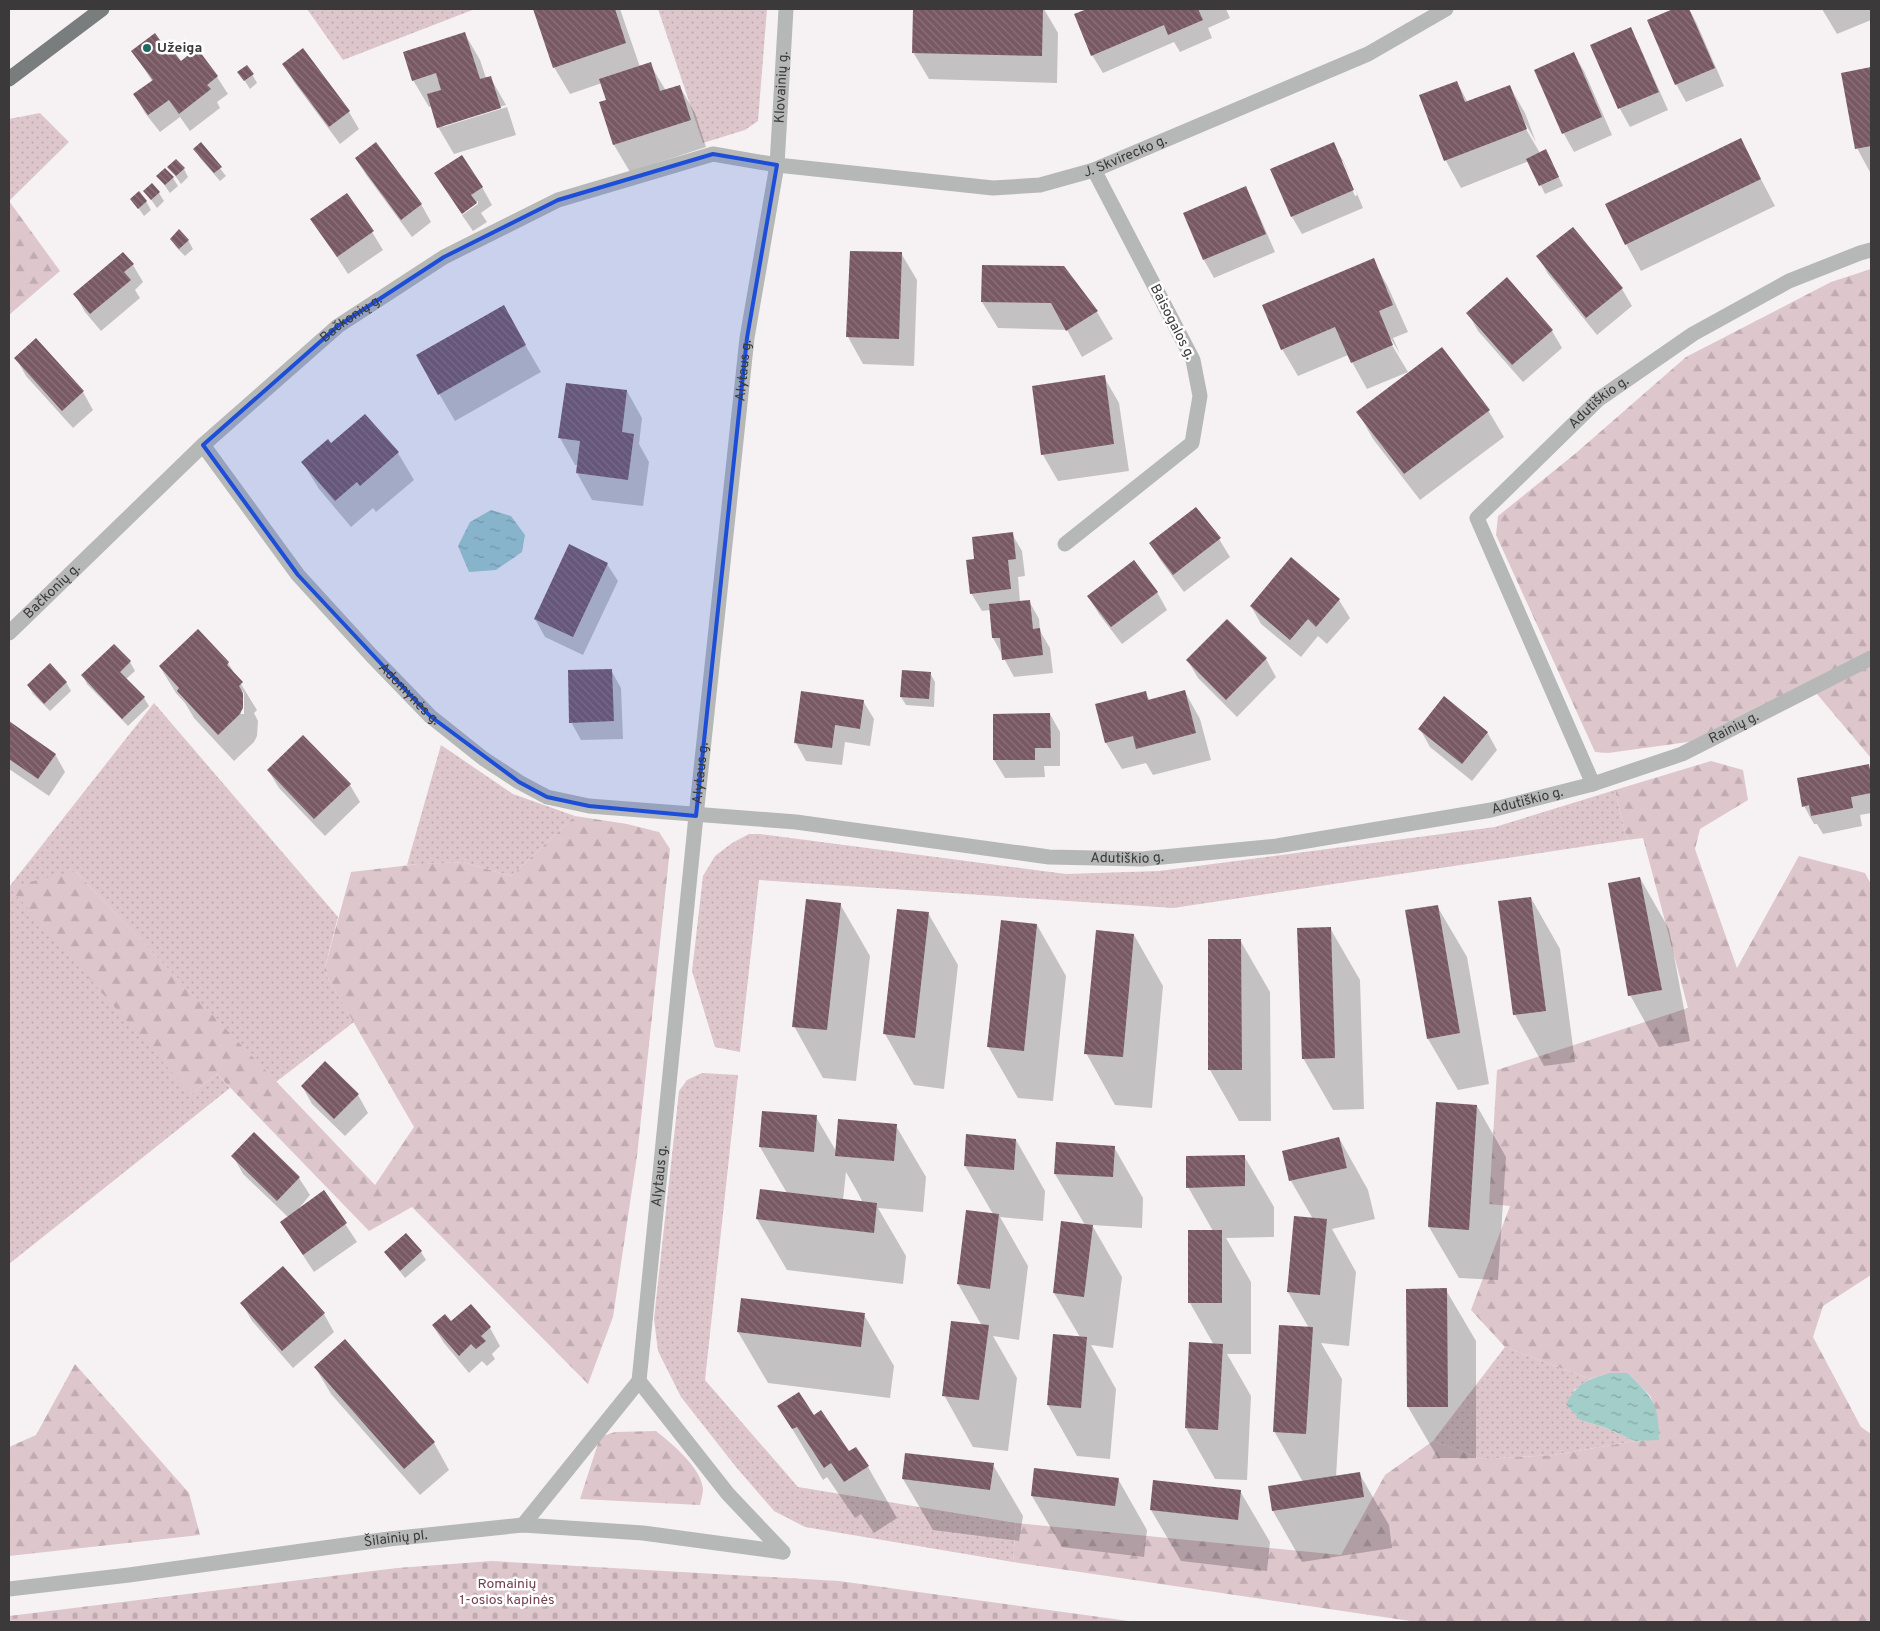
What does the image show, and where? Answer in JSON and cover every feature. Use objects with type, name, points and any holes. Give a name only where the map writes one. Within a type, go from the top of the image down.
[{"type":"highway","points":[[9,78],[102,9]]},
{"type":"street","name":"Klovainių g.","points":[[777,165],[786,9]]},
{"type":"street","name":"J. Skvirecko g.","points":[[777,165],[993,188],[1040,185],[1094,170],[1368,54],[1446,9]]},
{"type":"street","name":"Bačkonių g.","points":[[9,633],[203,445],[338,326],[444,256],[558,200],[713,154],[777,165]]},
{"type":"street","name":"Alytaus g.","points":[[639,1381],[747,338],[777,165]]},
{"type":"street","name":"Baisogalos g.","points":[[1065,544],[1192,444],[1200,396],[1193,360],[1094,170]]},
{"type":"street","name":"Adutiškio g.","points":[[696,816],[796,822],[1049,857],[1142,859],[1277,846],[1491,810],[1593,784],[1477,518],[1599,399],[1693,334],[1789,281],[1860,252],[1871,250]]},
{"type":"street","name":"Adomynės g.","points":[[203,445],[298,575],[430,716],[484,759],[519,782],[547,797],[589,806],[696,816]]},
{"type":"street","name":"Rainių g.","points":[[1593,784],[1682,754],[1871,658]]},
{"type":"street","points":[[522,1525],[639,1381]]},
{"type":"street","name":"Šilainių pl.","points":[[9,1589],[129,1575],[389,1539],[522,1525],[643,1533],[783,1552],[728,1494],[639,1381]]},
{"type":"highlighted area","points":[[713,154],[777,165],[747,338],[696,816],[589,806],[547,797],[519,782],[430,716],[298,575],[203,445],[338,326],[444,257],[558,200]]},
{"type":"green space","points":[[307,9],[475,9],[343,60]]},
{"type":"green space","points":[[658,9],[767,9],[758,121],[745,130],[703,143]]},
{"type":"green space","points":[[40,113],[69,142],[9,201],[9,119]]},
{"type":"green space","points":[[9,201],[60,271],[9,315]]},
{"type":"green space","points":[[1871,269],[1871,758],[1811,687],[1710,739],[1608,753],[1595,752],[1496,535],[1498,516],[1576,453],[1686,357],[1831,282]]},
{"type":"green space","points":[[154,703],[338,917],[324,971],[354,1022],[276,1082],[75,871],[191,1094],[217,1074],[230,1088],[9,1264],[9,887]]},
{"type":"green space","points":[[441,745],[513,794],[575,816],[511,876],[463,862],[407,865]]},
{"type":"green space","points":[[1711,761],[1743,770],[1748,800],[1700,829],[1695,849],[1737,968],[1799,856],[1865,873],[1871,884],[1871,1275],[1823,1306],[1813,1337],[1861,1427],[1871,1434],[1871,1622],[1417,1622],[1013,1562],[1016,1523],[1341,1555],[1385,1475],[1433,1441],[1483,1459],[1554,1455],[1635,1441],[1659,1439],[1651,1397],[1628,1373],[1609,1373],[1590,1379],[1505,1347],[1471,1310],[1510,1206],[1489,1204],[1497,1070],[1688,1008],[1643,838],[1627,840],[1615,790]]},
{"type":"green space","points":[[1615,790],[1627,840],[1173,908],[759,880],[740,1052],[715,1047],[692,971],[703,876],[715,856],[732,843],[749,834],[1066,874],[1159,871],[1495,827]]},
{"type":"green space","points":[[575,816],[627,824],[659,832],[670,849],[637,1156],[613,1317],[588,1384],[412,1207],[369,1231],[217,1074],[191,1094],[9,887],[75,871],[375,1185],[414,1127],[324,971],[351,872],[419,864],[463,862],[511,876]]},
{"type":"green space","points":[[702,1073],[738,1075],[705,1380],[798,1487],[1016,1523],[1013,1562],[805,1527],[774,1511],[736,1467],[681,1397],[658,1351],[654,1319],[679,1091],[687,1080]]},
{"type":"green space","points":[[1505,1347],[1590,1379],[1574,1390],[1580,1420],[1606,1428],[1635,1441],[1554,1455],[1483,1459],[1433,1441]]},
{"type":"green space","points":[[75,1364],[189,1493],[200,1535],[9,1556],[9,1447],[36,1435]]},
{"type":"green space","points":[[656,1431],[685,1457],[697,1472],[703,1489],[700,1505],[580,1499],[600,1437],[615,1432]]},
{"type":"green space","name":"Romainių 1-osios kapinės","points":[[492,1561],[839,1581],[1136,1622],[9,1622],[9,1616],[397,1568]]},
{"type":"water","points":[[491,510],[511,516],[525,535],[522,552],[496,570],[469,572],[458,546],[470,522]]},
{"type":"water","points":[[1609,1373],[1628,1373],[1648,1395],[1658,1417],[1659,1440],[1635,1441],[1606,1428],[1580,1420],[1566,1404],[1579,1386]]},
{"type":"building","points":[[533,9],[615,9],[626,43],[553,68]]},
{"type":"building","points":[[913,9],[1043,9],[1042,56],[912,53]]},
{"type":"building","points":[[1087,9],[1198,9],[1203,20],[1168,35],[1164,25],[1091,56],[1074,14]]},
{"type":"building","points":[[1673,9],[1689,9],[1715,68],[1675,85],[1647,20]]},
{"type":"building","points":[[1631,27],[1659,92],[1618,109],[1590,45]]},
{"type":"building","points":[[465,32],[480,79],[491,76],[501,108],[437,128],[427,94],[441,90],[436,73],[412,81],[403,52]]},
{"type":"building","points":[[155,33],[170,54],[173,51],[181,61],[197,48],[218,76],[207,85],[211,89],[179,114],[169,100],[148,115],[133,94],[153,80],[131,51]]},
{"type":"building","points":[[303,48],[350,111],[329,127],[282,64]]},
{"type":"building","points":[[1574,52],[1602,117],[1562,134],[1534,70]]},
{"type":"building","points":[[651,62],[660,91],[680,85],[691,120],[613,145],[599,102],[606,100],[599,79]]},
{"type":"building","points":[[247,65],[254,74],[244,81],[237,72]]},
{"type":"building","points":[[1871,67],[1871,146],[1855,149],[1841,73]]},
{"type":"building","points":[[1457,81],[1465,102],[1510,85],[1527,129],[1444,161],[1419,95]]},
{"type":"building","points":[[1741,138],[1761,179],[1625,245],[1605,204]]},
{"type":"building","points":[[201,142],[222,167],[214,173],[193,149]]},
{"type":"building","points":[[376,142],[422,204],[401,220],[355,158]]},
{"type":"building","points":[[1334,142],[1354,190],[1291,217],[1270,169]]},
{"type":"building","points":[[1546,149],[1559,177],[1539,186],[1526,159]]},
{"type":"building","points":[[462,155],[483,187],[471,195],[477,203],[462,214],[434,173]]},
{"type":"building","points":[[176,159],[185,168],[176,176],[167,167]]},
{"type":"building","points":[[165,168],[174,177],[165,185],[156,176]]},
{"type":"building","points":[[152,183],[160,192],[151,200],[143,191]]},
{"type":"building","points":[[1246,186],[1266,234],[1203,260],[1183,213]]},
{"type":"building","points":[[139,191],[147,201],[138,209],[130,199]]},
{"type":"building","points":[[347,193],[374,231],[337,257],[310,219]]},
{"type":"building","points":[[1573,227],[1623,288],[1586,318],[1536,256]]},
{"type":"building","points":[[179,229],[189,240],[179,249],[170,239]]},
{"type":"building","points":[[850,251],[902,252],[899,339],[846,337]]},
{"type":"building","points":[[123,252],[134,264],[124,272],[131,280],[90,314],[73,294]]},
{"type":"building","points":[[1374,258],[1393,305],[1379,311],[1393,345],[1351,363],[1335,327],[1281,350],[1262,305]]},
{"type":"building","points":[[982,265],[1064,266],[1098,311],[1066,331],[1051,303],[981,302]]},
{"type":"building","points":[[1507,277],[1553,330],[1512,365],[1466,313]]},
{"type":"building","points":[[504,305],[526,345],[438,395],[416,355]]},
{"type":"building","points":[[36,338],[84,391],[62,411],[14,358]]},
{"type":"building","points":[[1442,347],[1490,410],[1404,474],[1356,412]]},
{"type":"building","points":[[1105,375],[1114,444],[1041,455],[1032,386]]},
{"type":"building","points":[[566,383],[627,390],[622,432],[634,434],[628,480],[576,473],[580,441],[558,438]]},
{"type":"building","points":[[365,414],[399,452],[360,486],[357,482],[335,501],[301,462],[328,439],[331,443]]},
{"type":"building","points":[[1196,507],[1221,538],[1173,575],[1149,543]]},
{"type":"building","points":[[1013,532],[1016,559],[1008,560],[1011,589],[970,594],[966,560],[974,559],[972,537]]},
{"type":"building","points":[[569,544],[608,563],[573,637],[534,619]]},
{"type":"building","points":[[1291,557],[1340,599],[1316,627],[1308,619],[1290,640],[1250,606]]},
{"type":"building","points":[[1134,560],[1158,592],[1111,627],[1087,596]]},
{"type":"building","points":[[1030,600],[1033,629],[1040,628],[1043,655],[1002,660],[1000,638],[992,638],[989,604]]},
{"type":"building","points":[[1227,619],[1267,658],[1226,700],[1186,660]]},
{"type":"building","points":[[198,629],[229,662],[227,665],[243,682],[239,686],[243,693],[243,708],[239,715],[218,735],[177,691],[179,688],[159,666]]},
{"type":"building","points":[[114,644],[131,661],[120,672],[145,697],[122,719],[81,675]]},
{"type":"building","points":[[50,663],[67,682],[44,704],[27,685]]},
{"type":"building","points":[[612,669],[614,721],[569,723],[568,670]]},
{"type":"building","points":[[902,670],[931,672],[929,699],[900,697]]},
{"type":"building","points":[[1185,690],[1196,733],[1136,749],[1133,736],[1105,743],[1095,704],[1146,691],[1148,700]]},
{"type":"building","points":[[801,691],[864,700],[860,729],[835,725],[832,748],[794,743]]},
{"type":"building","points":[[1444,696],[1488,732],[1462,764],[1418,729]]},
{"type":"building","points":[[1050,713],[1051,748],[1035,748],[1035,760],[993,760],[993,714]]},
{"type":"building","points":[[9,721],[56,754],[38,779],[9,759]]},
{"type":"building","points":[[303,735],[351,784],[314,819],[267,770]]},
{"type":"building","points":[[1869,764],[1871,793],[1851,797],[1853,808],[1811,816],[1809,805],[1802,807],[1797,778]]},
{"type":"building","points":[[1640,877],[1662,990],[1628,996],[1608,883]]},
{"type":"building","points":[[1531,897],[1546,1011],[1513,1015],[1498,901]]},
{"type":"building","points":[[806,899],[841,903],[827,1030],[792,1027]]},
{"type":"building","points":[[1438,905],[1460,1033],[1427,1039],[1405,910]]},
{"type":"building","points":[[897,909],[929,912],[915,1038],[883,1034]]},
{"type":"building","points":[[1001,920],[1037,924],[1024,1051],[987,1047]]},
{"type":"building","points":[[1331,927],[1335,1058],[1302,1059],[1297,928]]},
{"type":"building","points":[[1096,930],[1134,934],[1123,1057],[1084,1054]]},
{"type":"building","points":[[1208,939],[1241,939],[1242,1070],[1208,1070]]},
{"type":"building","points":[[325,1061],[359,1094],[334,1119],[301,1086]]},
{"type":"building","points":[[1436,1102],[1477,1105],[1469,1230],[1428,1227]]},
{"type":"building","points":[[762,1111],[817,1115],[814,1152],[759,1147]]},
{"type":"building","points":[[838,1119],[897,1124],[894,1161],[835,1156]]},
{"type":"building","points":[[254,1132],[300,1177],[277,1201],[231,1156]]},
{"type":"building","points":[[966,1134],[1016,1139],[1014,1170],[964,1166]]},
{"type":"building","points":[[1339,1137],[1347,1168],[1289,1181],[1282,1151]]},
{"type":"building","points":[[1056,1142],[1115,1146],[1113,1177],[1054,1174]]},
{"type":"building","points":[[1245,1155],[1245,1186],[1186,1188],[1186,1156]]},
{"type":"building","points":[[760,1189],[877,1203],[874,1233],[756,1219]]},
{"type":"building","points":[[324,1190],[347,1223],[303,1255],[280,1222]]},
{"type":"building","points":[[966,1210],[999,1214],[990,1289],[957,1284]]},
{"type":"building","points":[[1294,1216],[1327,1219],[1320,1295],[1287,1292]]},
{"type":"building","points":[[1061,1221],[1093,1225],[1084,1297],[1053,1293]]},
{"type":"building","points":[[1188,1230],[1222,1230],[1222,1303],[1188,1303]]},
{"type":"building","points":[[406,1233],[422,1251],[400,1271],[384,1252]]},
{"type":"building","points":[[283,1266],[325,1313],[282,1351],[240,1303]]},
{"type":"building","points":[[1447,1288],[1448,1407],[1407,1407],[1406,1289]]},
{"type":"building","points":[[741,1298],[865,1313],[861,1347],[737,1332]]},
{"type":"building","points":[[471,1304],[491,1327],[481,1336],[486,1341],[476,1349],[471,1344],[459,1356],[432,1325],[445,1314],[451,1321]]},
{"type":"building","points":[[951,1321],[989,1325],[979,1400],[942,1396]]},
{"type":"building","points":[[1279,1325],[1313,1327],[1306,1434],[1273,1432]]},
{"type":"building","points":[[1053,1334],[1087,1337],[1081,1408],[1047,1405]]},
{"type":"building","points":[[345,1339],[435,1442],[404,1469],[314,1367]]},
{"type":"building","points":[[1189,1342],[1223,1344],[1218,1430],[1185,1428]]},
{"type":"building","points":[[799,1392],[814,1415],[821,1410],[849,1451],[856,1447],[869,1466],[844,1482],[831,1463],[824,1468],[797,1427],[792,1429],[777,1406]]},
{"type":"building","points":[[905,1453],[994,1463],[990,1490],[902,1479]]},
{"type":"building","points":[[1034,1468],[1119,1478],[1115,1506],[1031,1496]]},
{"type":"building","points":[[1360,1472],[1364,1497],[1272,1511],[1268,1486]]},
{"type":"building","points":[[1153,1480],[1241,1490],[1238,1520],[1150,1510]]},
{"type":"place","name":"Užeiga","points":[[147,48]]}]
